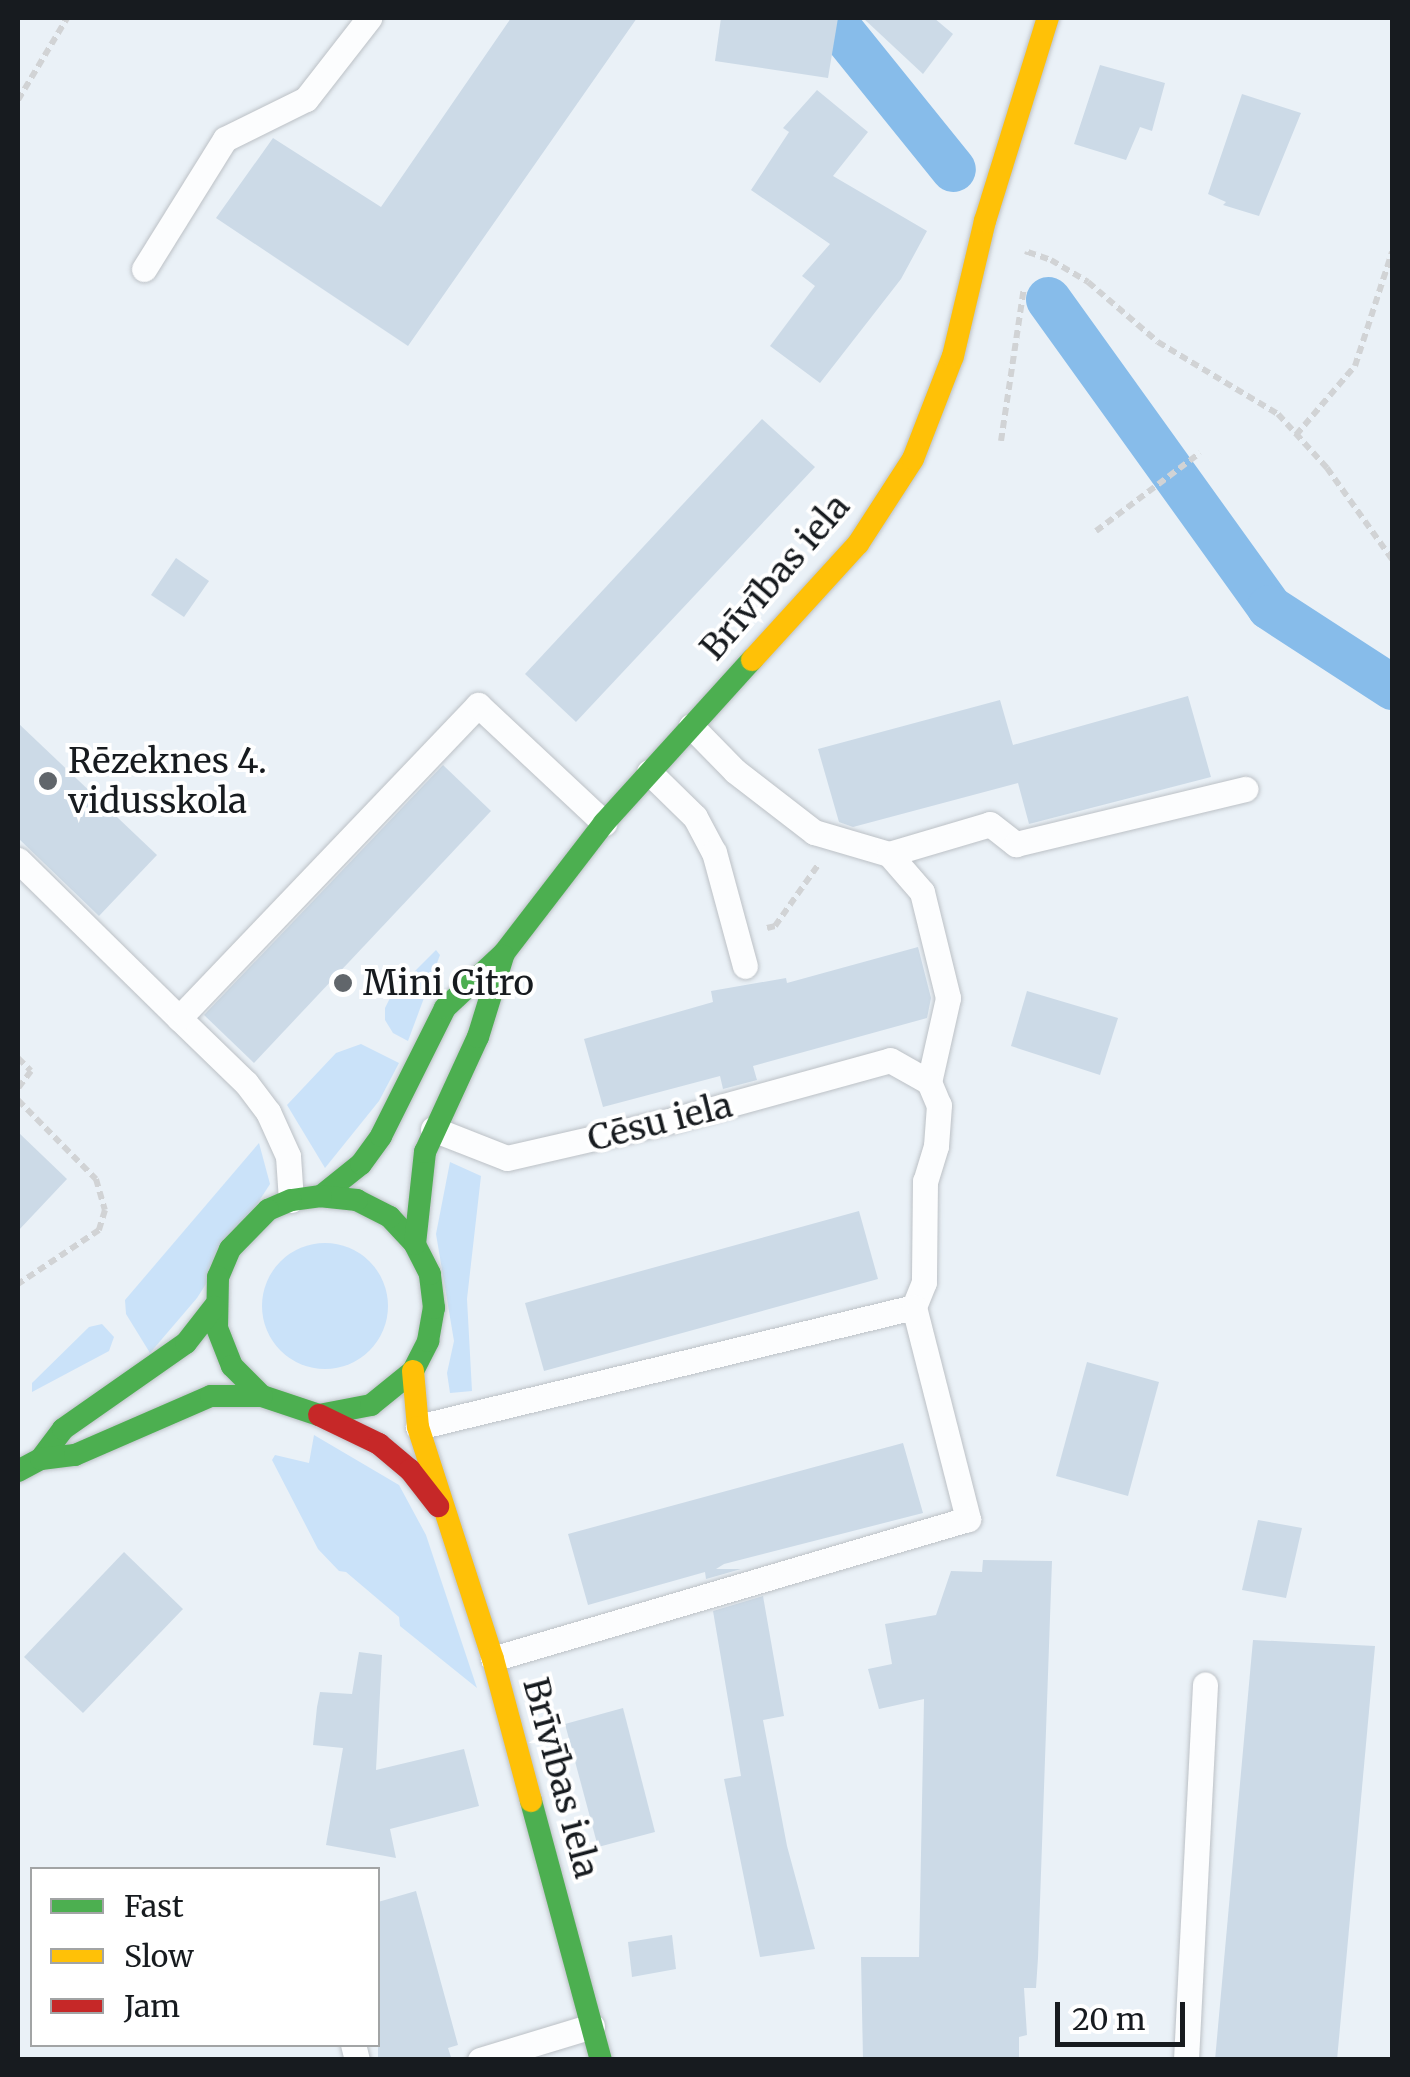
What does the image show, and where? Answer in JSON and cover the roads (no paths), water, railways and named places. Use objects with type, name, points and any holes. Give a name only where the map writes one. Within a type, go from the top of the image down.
[{"type":"main road","name":"Brīvības iela","points":[[504,953],[604,823],[858,544],[913,459],[953,356],[985,221],[1048,18]]},
{"type":"main road","points":[[415,1244],[418,1190],[433,1130],[478,1037],[504,953]]},
{"type":"main road","points":[[320,1196],[361,1164],[381,1136],[444,1008],[504,953]]},
{"type":"main road","points":[[320,1196],[357,1200],[390,1217],[415,1244],[430,1274],[434,1308],[428,1341],[413,1371],[371,1405],[346,1414],[299,1412],[262,1396],[232,1366],[223,1348],[214,1307],[218,1277],[230,1249],[249,1225],[291,1200],[320,1196]]},
{"type":"main road","points":[[40,1459],[63,1430],[186,1343],[214,1307]]},
{"type":"main road","name":"Brīvības iela","points":[[413,1371],[418,1427],[493,1659],[600,2060]]},
{"type":"main road","points":[[18,1471],[40,1459],[75,1455],[211,1396],[262,1396]]},
{"type":"main road","points":[[318,1415],[379,1444],[410,1470],[446,1516]]},
{"type":"lane","points":[[144,269],[225,138],[306,99],[369,18]]},
{"type":"lane","points":[[180,1018],[478,705],[604,823]]},
{"type":"lane","points":[[691,726],[735,771],[814,832],[889,854],[990,824],[1016,844],[1246,790]]},
{"type":"lane","points":[[649,772],[694,817],[714,852],[745,966]]},
{"type":"lane","points":[[493,1659],[968,1519],[914,1307],[924,1282],[926,1181],[936,1146],[939,1105],[929,1082],[948,998],[922,892],[889,854]]},
{"type":"lane","points":[[18,860],[246,1082],[268,1112],[288,1156],[291,1200]]},
{"type":"lane","name":"Cēsu iela","points":[[433,1130],[508,1158],[669,1121],[890,1060],[929,1082]]},
{"type":"lane","points":[[418,1427],[914,1307]]},
{"type":"lane","points":[[1186,2060],[1205,1684]]},
{"type":"lane","points":[[480,2060],[592,2026]]},
{"type":"waterway","points":[[831,18],[953,169]]},
{"type":"waterway","points":[[1048,299],[1269,607],[1392,687]]},
{"type":"place","name":"Rēzeknes 4. vidusskola","points":[[48,781]]},
{"type":"place","name":"Mini Citro","points":[[343,983]]}]
